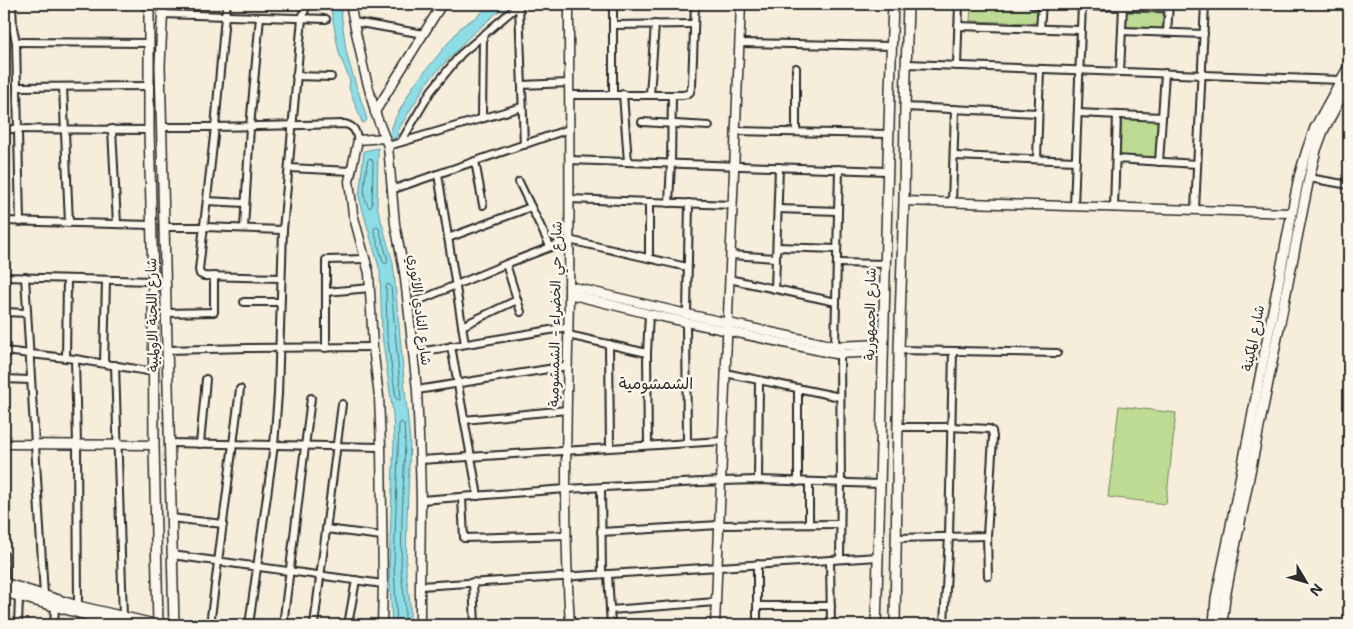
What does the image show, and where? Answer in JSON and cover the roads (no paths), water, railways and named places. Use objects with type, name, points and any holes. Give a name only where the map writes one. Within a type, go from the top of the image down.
[{"type":"main road","name":"شارع اللجنة الاولمبية","points":[[149,4],[148,86],[158,625]]},
{"type":"main road","name":"شارع اللجنة الاولمبية","points":[[163,4],[160,65],[174,625]]},
{"type":"main road","name":"شارع الجمهورية","points":[[876,625],[893,4]]},
{"type":"main road","points":[[895,625],[899,350],[908,4]]},
{"type":"main road","name":"شارع المكينة","points":[[1222,625],[1224,597],[1291,213],[1307,150],[1315,128],[1345,81],[1349,66]]},
{"type":"main road","name":"شارع المكينة","points":[[1214,625],[1216,598],[1309,178],[1323,131],[1347,92],[1345,81]]},
{"type":"main road","points":[[156,476],[170,476]]},
{"type":"main road","points":[[156,495],[171,494]]},
{"type":"main road","points":[[4,586],[44,595],[123,621]]},
{"type":"main road","points":[[4,586],[19,597],[55,607],[123,621],[158,625]]},
{"type":"street","points":[[12,4],[13,28],[16,42],[20,222]]},
{"type":"street","points":[[227,4],[199,270],[200,274],[204,276],[281,278]]},
{"type":"street","points":[[249,625],[274,445],[278,394],[283,230],[296,76],[302,18],[306,4]]},
{"type":"street","name":"شارع النادي الاثوري","points":[[350,4],[375,112],[388,146],[395,224],[408,305],[417,390],[420,460],[420,625]]},
{"type":"street","points":[[375,112],[442,4]]},
{"type":"street","points":[[401,142],[431,91],[461,54],[520,4]]},
{"type":"street","points":[[520,4],[524,145]]},
{"type":"street","name":"شارع حي الخضراء - الشمشومية","points":[[569,4],[569,290],[566,535],[570,625]]},
{"type":"street","points":[[613,4],[613,94]]},
{"type":"street","points":[[569,95],[672,95],[690,92],[692,88],[695,4]]},
{"type":"street","points":[[714,625],[740,4]]},
{"type":"street","points":[[957,66],[959,4]]},
{"type":"street","points":[[1032,4],[1042,4],[1040,29]]},
{"type":"street","points":[[1195,210],[1205,4]]},
{"type":"street","points":[[1074,206],[1082,5],[1123,7],[1168,6],[1167,32]]},
{"type":"street","points":[[1120,72],[1123,7]]},
{"type":"street","points":[[162,14],[326,19]]},
{"type":"street","points":[[244,228],[250,127],[260,17]]},
{"type":"street","points":[[354,22],[424,34]]},
{"type":"street","points":[[650,95],[655,24]]},
{"type":"street","points":[[613,25],[694,24]]},
{"type":"street","points":[[958,26],[1081,30]]},
{"type":"street","points":[[4,28],[13,28]]},
{"type":"street","points":[[1122,31],[1204,34]]},
{"type":"street","points":[[482,118],[483,36]]},
{"type":"street","points":[[16,42],[148,43]]},
{"type":"street","points":[[739,43],[892,46]]},
{"type":"street","points":[[906,64],[1345,81]]},
{"type":"street","points":[[796,68],[796,132]]},
{"type":"street","points":[[1036,159],[1040,69]]},
{"type":"street","points":[[1159,162],[1165,73]]},
{"type":"street","points":[[296,76],[331,76]]},
{"type":"street","points":[[522,85],[569,83]]},
{"type":"street","points":[[63,86],[69,223]]},
{"type":"street","points":[[17,87],[148,86]]},
{"type":"street","points":[[623,94],[628,162]]},
{"type":"street","points":[[669,202],[672,95]]},
{"type":"street","points":[[388,146],[522,107]]},
{"type":"street","points":[[905,107],[1038,113]]},
{"type":"street","points":[[952,203],[955,109]]},
{"type":"street","points":[[1078,113],[1162,117]]},
{"type":"street","points":[[1114,208],[1117,115]]},
{"type":"street","points":[[642,122],[709,126]]},
{"type":"street","points":[[162,127],[345,124],[352,126],[355,131],[358,140],[350,181],[353,214],[369,273],[373,347],[379,396],[382,447],[382,625]]},
{"type":"street","points":[[4,129],[149,130]]},
{"type":"street","points":[[112,129],[117,224]]},
{"type":"street","points":[[391,190],[569,129]]},
{"type":"street","points":[[735,131],[889,134]]},
{"type":"street","points":[[358,140],[385,138]]},
{"type":"street","points":[[954,156],[1076,161]]},
{"type":"street","points":[[1116,159],[1197,164]]},
{"type":"street","points":[[569,160],[888,171]]},
{"type":"street","points":[[475,161],[482,205]]},
{"type":"street","points":[[775,289],[778,167]]},
{"type":"street","points":[[289,168],[351,171]]},
{"type":"street","points":[[835,346],[839,169]]},
{"type":"street","points":[[438,174],[465,344]]},
{"type":"street","points":[[1309,178],[1349,185]]},
{"type":"street","points":[[519,182],[550,246]]},
{"type":"street","points":[[569,199],[732,205]]},
{"type":"street","points":[[207,201],[246,203]]},
{"type":"street","points":[[904,201],[1291,213]]},
{"type":"street","points":[[649,258],[650,202]]},
{"type":"street","points":[[687,443],[686,318],[689,203]]},
{"type":"street","points":[[448,238],[531,207]]},
{"type":"street","points":[[778,209],[838,210]]},
{"type":"street","points":[[4,221],[151,225]]},
{"type":"street","points":[[164,227],[283,230]]},
{"type":"street","points":[[408,305],[550,246],[569,240],[687,267]]},
{"type":"street","points":[[777,246],[837,249]]},
{"type":"street","points":[[730,255],[776,258]]},
{"type":"street","points":[[326,348],[326,260],[366,259]]},
{"type":"street","points":[[837,263],[885,264]]},
{"type":"street","points":[[506,264],[521,312]]},
{"type":"street","points":[[166,313],[214,312],[214,276]]},
{"type":"street","points":[[4,277],[153,281]]},
{"type":"street","points":[[25,277],[44,595]]},
{"type":"street","points":[[66,358],[67,279]]},
{"type":"street","points":[[729,279],[836,302]]},
{"type":"street","points":[[104,363],[106,280]]},
{"type":"street","points":[[326,292],[370,288]]},
{"type":"street","points":[[569,290],[649,314],[686,318]]},
{"type":"street","points":[[569,290],[840,355],[883,348]]},
{"type":"street","points":[[462,326],[517,300]]},
{"type":"street","points":[[244,302],[280,302]]},
{"type":"street","points":[[4,312],[27,313]]},
{"type":"street","points":[[648,445],[647,353],[649,314]]},
{"type":"street","points":[[413,353],[568,327]]},
{"type":"street","points":[[727,327],[835,346],[883,348]]},
{"type":"street","points":[[568,335],[647,353]]},
{"type":"street","points":[[609,344],[610,447]]},
{"type":"street","points":[[451,346],[478,496]]},
{"type":"street","points":[[167,350],[373,347]]},
{"type":"street","points":[[899,350],[1057,353]]},
{"type":"street","points":[[4,351],[104,363],[154,372]]},
{"type":"street","points":[[944,623],[949,536],[953,351]]},
{"type":"street","points":[[840,355],[840,559]]},
{"type":"street","points":[[75,359],[78,606]]},
{"type":"street","points":[[115,365],[123,621]]},
{"type":"street","points":[[417,390],[568,366]]},
{"type":"street","points":[[725,372],[840,397]]},
{"type":"street","points":[[4,379],[30,380]]},
{"type":"street","points":[[200,444],[206,380]]},
{"type":"street","points":[[758,480],[759,380]]},
{"type":"street","points":[[798,388],[798,482]]},
{"type":"street","points":[[210,625],[240,389]]},
{"type":"street","points":[[283,625],[311,398]]},
{"type":"street","points":[[314,625],[342,404]]},
{"type":"street","points":[[464,420],[567,410]]},
{"type":"street","points":[[898,427],[951,427],[989,429],[992,431],[987,536],[988,576]]},
{"type":"street","points":[[420,460],[722,441]]},
{"type":"street","points":[[170,443],[382,447]]},
{"type":"street","points":[[4,444],[154,445]]},
{"type":"street","points":[[421,500],[721,481],[758,480],[880,484]]},
{"type":"street","points":[[809,482],[809,524]]},
{"type":"street","points":[[601,488],[605,574],[612,625]]},
{"type":"street","points":[[462,498],[464,538],[566,535]]},
{"type":"street","points":[[171,518],[223,524]]},
{"type":"street","points":[[602,532],[719,525],[840,524]]},
{"type":"street","points":[[326,529],[382,536]]},
{"type":"street","points":[[896,538],[987,536]]},
{"type":"street","points":[[4,555],[4,586]]},
{"type":"street","points":[[172,555],[383,584]]},
{"type":"street","points":[[420,586],[878,557]]},
{"type":"street","points":[[830,560],[831,625]]},
{"type":"street","points":[[757,625],[758,564]]},
{"type":"street","points":[[348,625],[356,580]]},
{"type":"street","points":[[473,582],[475,625]]},
{"type":"street","points":[[18,625],[19,597]]},
{"type":"street","points":[[610,610],[716,602]]},
{"type":"street","points":[[757,606],[831,606]]},
{"type":"street","points":[[54,625],[55,607]]},
{"type":"water","points":[[330,4],[340,4],[346,50],[367,120],[364,123],[349,88],[350,81],[339,53]]},
{"type":"water","points":[[490,4],[507,4],[468,38],[428,81],[400,127],[396,138],[392,139],[390,133],[395,119],[413,86],[462,26],[478,16]]},
{"type":"water","points":[[378,148],[377,206],[393,263],[410,442],[406,571],[410,604],[410,625],[392,625],[389,567],[394,440],[393,414],[382,335],[380,271],[359,197],[364,151]]},
{"type":"district","name":"الشمشومية","points":[[656,383]]}]
